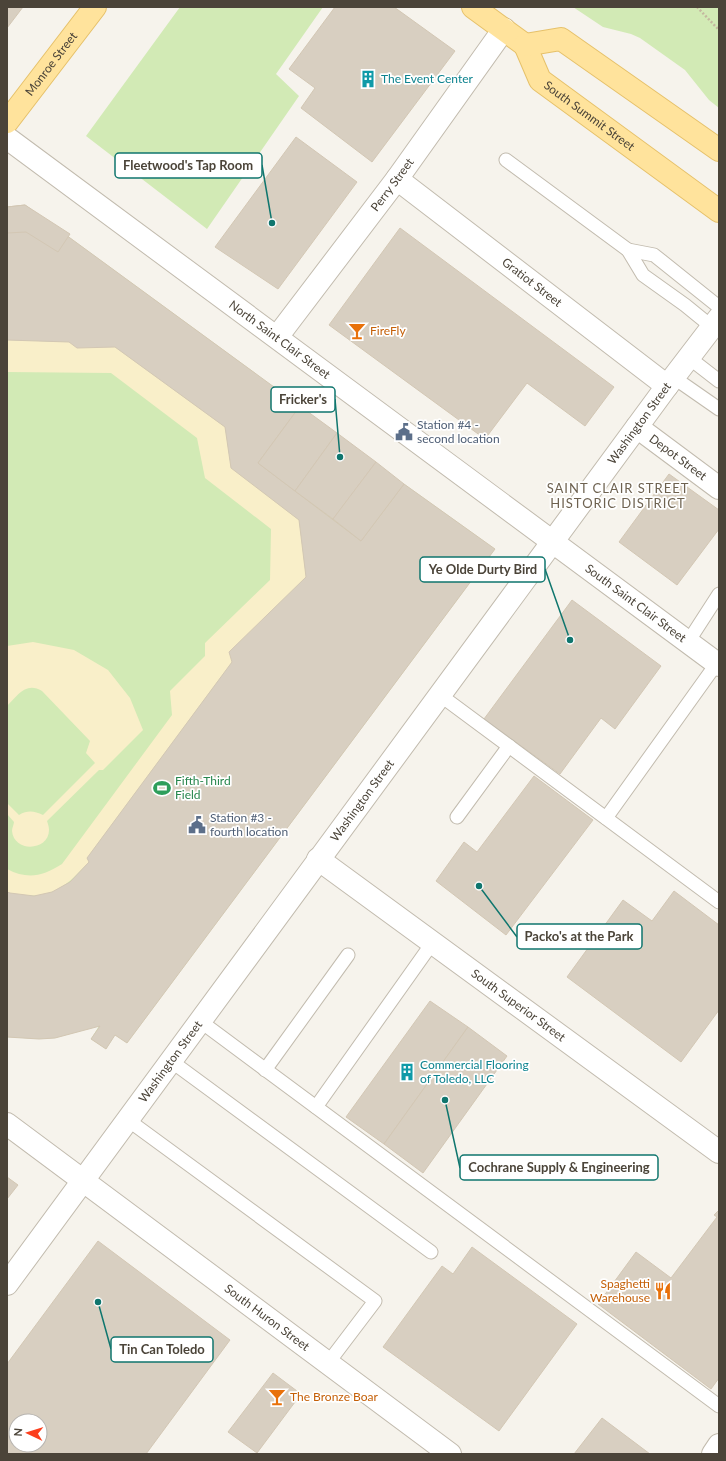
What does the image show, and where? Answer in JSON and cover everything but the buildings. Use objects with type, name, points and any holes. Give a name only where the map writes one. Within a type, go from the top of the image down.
[{"type":"main road","name":"Monroe Street","points":[[7,122],[95,7]]},
{"type":"main road","points":[[473,7],[525,45],[561,39],[719,150]]},
{"type":"main road","name":"South Summit Street","points":[[525,45],[540,80],[719,211]]},
{"type":"street","name":"Perry Street","points":[[277,337],[397,179],[504,29]]},
{"type":"street","name":"North Saint Clair Street","points":[[7,138],[553,542]]},
{"type":"street","name":"Gratiot Street","points":[[397,179],[670,381]]},
{"type":"street","name":"Washington Street","points":[[7,1284],[670,381],[715,323]]},
{"type":"street","name":"Depot Street","points":[[637,427],[719,488]]},
{"type":"street","name":"South Saint Clair Street","points":[[553,542],[718,664]]},
{"type":"street","name":"South Superior Street","points":[[318,859],[719,1152]]},
{"type":"street","name":"South Huron Street","points":[[7,1124],[450,1454]]},
{"type":"street","points":[[713,1454],[719,1445]]},
{"type":"lane","points":[[506,160],[628,250],[643,275],[685,306],[715,323]]},
{"type":"lane","points":[[628,250],[654,255],[719,307]]},
{"type":"lane","points":[[688,357],[719,381]]},
{"type":"lane","points":[[670,381],[719,409]]},
{"type":"lane","points":[[688,642],[719,594]]},
{"type":"lane","points":[[606,818],[718,664]]},
{"type":"lane","points":[[440,695],[719,902]]},
{"type":"lane","points":[[457,817],[509,746]]},
{"type":"lane","points":[[316,1107],[433,942]]},
{"type":"lane","points":[[265,1070],[348,955]]},
{"type":"lane","points":[[200,1021],[719,1406]]},
{"type":"lane","points":[[171,1061],[431,1252]]},
{"type":"lane","points":[[128,1120],[375,1301],[328,1363]]},
{"type":"path","points":[[697,7],[719,30]]},
{"type":"green space","points":[[180,7],[323,7],[276,74],[299,96],[207,229],[86,136]]},
{"type":"green space","points":[[573,7],[719,7],[719,108],[709,100],[685,70],[640,38],[631,34],[603,27]]},
{"type":"green space","name":"Fifth-Third Field","points":[[25,205],[300,406],[258,463],[361,540],[404,484],[495,549],[127,1043],[115,1035],[106,1049],[91,1039],[99,1026],[55,1038],[39,1039],[7,1037],[7,207]]},
{"type":"sand","points":[[7,340],[69,342],[115,347],[225,427],[231,468],[299,520],[306,577],[230,652],[232,662],[87,858],[89,862],[75,877],[60,888],[52,892],[33,896],[7,892],[7,869],[22,875],[35,875],[42,874],[62,864],[172,715],[170,691],[205,656],[205,643],[270,580],[271,529],[205,478],[197,438],[111,373],[7,372]]},
{"type":"sand","points":[[33,642],[74,650],[108,670],[130,698],[143,730],[103,770],[99,770],[47,821],[49,830],[44,842],[31,847],[19,843],[14,838],[12,831],[14,822],[7,814],[7,803],[19,815],[25,812],[31,812],[43,815],[95,763],[86,753],[90,741],[42,691],[36,688],[31,688],[22,691],[7,706],[7,646]]},
{"type":"place","name":"The Event Center","points":[[368,79]]},
{"type":"place","name":"Fleetwood's Tap Room","points":[[272,223]]},
{"type":"place","name":"FireFly","points":[[357,331]]},
{"type":"place","name":"Station #4 - second location","points":[[404,432]]},
{"type":"place","name":"Fricker's","points":[[340,457]]},
{"type":"place","name":"Ye Olde Durty Bird","points":[[570,640]]},
{"type":"place","name":"Fifth-Third Field","points":[[162,788]]},
{"type":"place","name":"Station #3 - fourth location","points":[[197,825]]},
{"type":"place","name":"Packo's at the Park","points":[[479,886]]},
{"type":"place","name":"Commercial Flooring of Toledo, LLC","points":[[407,1072]]},
{"type":"place","name":"Cochrane Supply & Engineering","points":[[445,1100]]},
{"type":"place","name":"Spaghetti Warehouse","points":[[663,1291]]},
{"type":"place","name":"Tin Can Toledo","points":[[98,1302]]},
{"type":"place","name":"The Bronze Boar","points":[[277,1397]]},
{"type":"district","name":"SAINT CLAIR STREET HISTORIC DISTRICT","points":[[618,496]]}]
